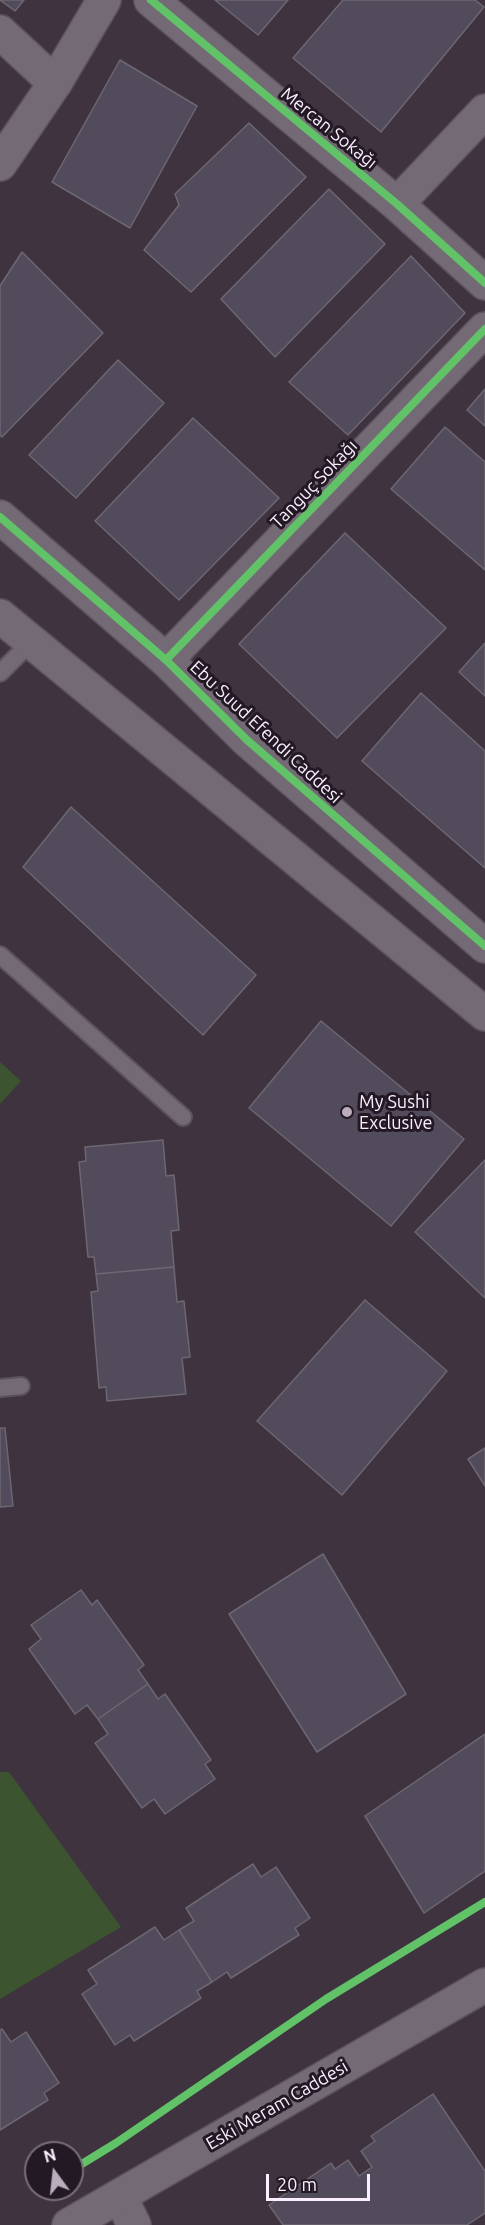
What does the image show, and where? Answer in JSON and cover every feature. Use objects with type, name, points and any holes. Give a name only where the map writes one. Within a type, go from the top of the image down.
[{"type":"street","points":[[0,164],[55,83],[104,0]]},
{"type":"street","name":"Mercan Sokağı","points":[[151,0],[397,204],[485,283]]},
{"type":"street","points":[[0,32],[55,83]]},
{"type":"street","points":[[397,204],[485,111]]},
{"type":"street","name":"Tanguç Sokağı","points":[[166,660],[485,329]]},
{"type":"street","name":"Ebu Suud Efendi Caddesi","points":[[0,517],[166,660],[247,740],[481,935]]},
{"type":"street","points":[[0,616],[485,1014]]},
{"type":"street","name":"Eski Meram Caddesi","points":[[69,2225],[485,1984]]},
{"type":"street","points":[[120,2196],[134,2225]]},
{"type":"lane","points":[[0,673],[31,642]]},
{"type":"lane","points":[[0,955],[183,1117]]},
{"type":"lane","points":[[0,1388],[21,1386]]},
{"type":"green space","points":[[0,1062],[21,1081],[0,1104]]},
{"type":"green space","points":[[0,1772],[9,1772],[121,1927],[0,1999]]},
{"type":"building","points":[[0,0],[24,0],[15,11]]},
{"type":"building","points":[[215,0],[288,0],[258,35]]},
{"type":"building","points":[[343,0],[475,0],[484,7],[381,132],[293,58]]},
{"type":"building","points":[[120,60],[197,106],[130,228],[52,182]]},
{"type":"building","points":[[249,123],[306,177],[191,292],[144,250],[179,205],[175,194]]},
{"type":"building","points":[[329,189],[385,244],[275,357],[221,299]]},
{"type":"building","points":[[22,252],[103,333],[2,437],[0,435],[0,286]]},
{"type":"building","points":[[411,256],[465,313],[348,435],[289,382]]},
{"type":"building","points":[[118,360],[164,403],[76,498],[29,455]]},
{"type":"building","points":[[485,389],[485,426],[467,410]]},
{"type":"building","points":[[193,418],[279,498],[179,600],[95,521]]},
{"type":"building","points":[[445,427],[485,462],[485,570],[391,489]]},
{"type":"building","points":[[345,533],[446,628],[337,738],[239,644]]},
{"type":"building","points":[[485,643],[485,696],[459,672]]},
{"type":"building","points":[[421,693],[485,751],[485,868],[362,761]]},
{"type":"building","points":[[71,807],[256,975],[203,1035],[23,867]]},
{"type":"building","points":[[321,1021],[464,1139],[391,1226],[249,1108]]},
{"type":"building","points":[[163,1140],[166,1176],[174,1175],[179,1230],[171,1231],[174,1267],[96,1274],[94,1257],[88,1257],[79,1162],[86,1161],[85,1147]]},
{"type":"building","points":[[485,1160],[485,1298],[415,1232]]},
{"type":"building","points":[[174,1267],[177,1302],[184,1301],[190,1357],[182,1358],[186,1394],[107,1401],[106,1387],[99,1388],[91,1292],[98,1291],[96,1274]]},
{"type":"building","points":[[365,1300],[447,1371],[342,1495],[257,1421]]},
{"type":"building","points":[[0,1428],[5,1428],[13,1506],[0,1507]]},
{"type":"building","points":[[485,1448],[485,1486],[468,1459]]},
{"type":"building","points":[[323,1554],[406,1694],[317,1752],[229,1614]]},
{"type":"building","points":[[81,1590],[92,1605],[97,1600],[144,1665],[138,1670],[148,1684],[98,1719],[87,1705],[75,1714],[29,1649],[41,1639],[31,1625]]},
{"type":"building","points":[[148,1684],[158,1699],[165,1694],[211,1760],[205,1764],[215,1779],[165,1814],[154,1799],[142,1808],[95,1743],[108,1734],[98,1719]]},
{"type":"building","points":[[485,1734],[485,1871],[424,1913],[365,1816]]},
{"type":"building","points":[[253,1864],[261,1877],[276,1867],[310,1918],[295,1928],[299,1935],[231,1978],[227,1972],[212,1982],[179,1930],[194,1921],[186,1908]]},
{"type":"building","points":[[155,1927],[164,1940],[179,1930],[212,1982],[197,1991],[201,1998],[134,2041],[130,2035],[115,2045],[82,1994],[97,1984],[88,1970]]},
{"type":"building","points":[[2,2029],[11,2042],[26,2032],[59,2083],[44,2093],[48,2100],[0,2130],[0,2030]]},
{"type":"building","points":[[433,2094],[485,2171],[485,2213],[467,2225],[283,2225],[269,2205],[331,2163],[335,2169],[348,2160],[359,2176],[372,2167],[361,2151],[375,2141],[371,2136]]},
{"type":"cycle path","points":[[151,0],[397,204],[485,283]]},
{"type":"cycle path","points":[[166,660],[485,329]]},
{"type":"cycle path","points":[[0,517],[166,660],[247,740],[485,946]]},
{"type":"cycle path","points":[[84,2163],[326,1999],[485,1902]]},
{"type":"place","name":"My Sushi Exclusive","points":[[347,1112]]}]
